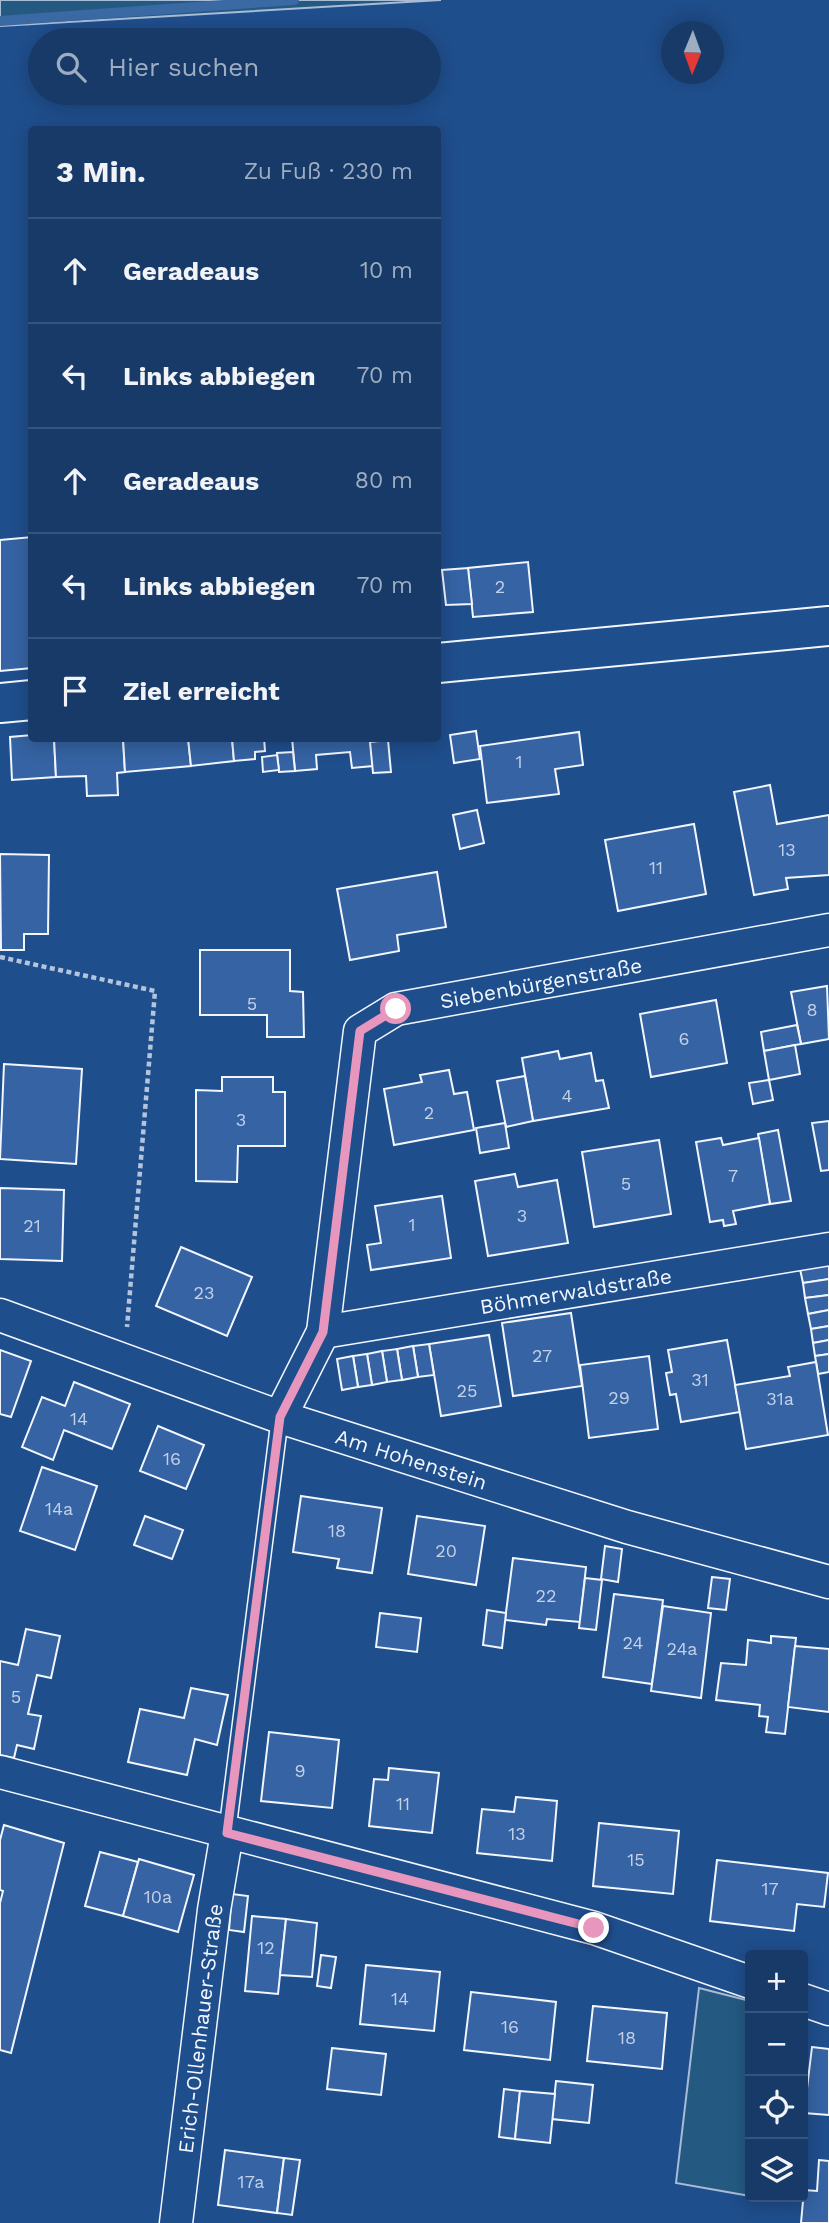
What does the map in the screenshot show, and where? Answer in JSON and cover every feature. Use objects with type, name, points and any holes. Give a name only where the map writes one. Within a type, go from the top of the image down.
[{"type":"main road","points":[[441,663],[829,626]]},
{"type":"main road","points":[[0,703],[28,700]]},
{"type":"street","name":"Siebenbürgenstraße","points":[[280,1417],[323,1332],[360,1031],[396,1009],[829,930]]},
{"type":"street","name":"Böhmerwaldstraße","points":[[323,1332],[829,1249]]},
{"type":"street","name":"Am Hohenstein","points":[[0,1315],[280,1417],[627,1527],[829,1582]]},
{"type":"street","points":[[0,1772],[594,1928],[745,1980]]},
{"type":"street","name":"Erich-Ollenhauer-Straße","points":[[176,2223],[214,1910],[227,1833]]},
{"type":"street","points":[[808,2002],[829,2009]]},
{"type":"lane","points":[[227,1833],[280,1417]]},
{"type":"path","points":[[0,957],[155,991],[124,1360]]},
{"type":"shaded area","points":[[0,0],[441,0],[0,26]]},
{"type":"shaded area","points":[[699,1988],[745,2000],[745,2195],[676,2183]]},
{"type":"building","points":[[28,537],[28,668],[0,671],[0,540]]},
{"type":"building","points":[[528,562],[533,612],[473,617],[468,568]]},
{"type":"building","points":[[468,568],[472,604],[446,605],[442,570]]},
{"type":"building","points":[[476,731],[480,759],[454,763],[450,735]]},
{"type":"building","points":[[579,732],[583,765],[555,769],[559,794],[487,803],[480,746]]},
{"type":"building","points":[[28,735],[28,742],[54,742],[56,777],[12,780],[10,737]]},
{"type":"building","points":[[54,742],[123,742],[125,772],[117,773],[118,795],[87,796],[86,776],[56,777]]},
{"type":"building","points":[[123,742],[188,742],[191,766],[125,772]]},
{"type":"building","points":[[188,742],[232,742],[234,761],[191,766]]},
{"type":"building","points":[[232,742],[264,742],[265,751],[255,752],[255,759],[234,761]]},
{"type":"building","points":[[292,742],[370,742],[373,766],[352,768],[350,752],[316,755],[317,769],[295,771]]},
{"type":"building","points":[[370,742],[388,742],[391,772],[373,773]]},
{"type":"building","points":[[293,752],[295,771],[279,772],[277,753]]},
{"type":"building","points":[[277,755],[279,770],[263,772],[262,757]]},
{"type":"building","points":[[770,785],[777,824],[829,815],[829,875],[786,878],[788,889],[754,895],[734,792]]},
{"type":"building","points":[[477,810],[484,843],[460,849],[453,815]]},
{"type":"building","points":[[694,824],[706,894],[618,911],[605,840]]},
{"type":"building","points":[[0,854],[49,855],[48,934],[24,934],[24,950],[1,950]]},
{"type":"building","points":[[437,872],[446,927],[397,935],[399,951],[350,960],[337,889]]},
{"type":"building","points":[[200,950],[290,950],[290,991],[303,992],[304,1037],[267,1037],[267,1015],[200,1015]]},
{"type":"building","points":[[827,986],[829,1039],[801,1044],[791,992]]},
{"type":"building","points":[[716,1000],[727,1063],[651,1077],[640,1014]]},
{"type":"building","points":[[797,1025],[801,1044],[764,1051],[761,1032]]},
{"type":"building","points":[[795,1045],[800,1074],[769,1080],[764,1051]]},
{"type":"building","points":[[558,1051],[560,1059],[591,1053],[596,1081],[603,1080],[609,1108],[533,1121],[522,1058]]},
{"type":"building","points":[[4,1064],[82,1069],[76,1164],[0,1159]]},
{"type":"building","points":[[449,1070],[454,1094],[467,1092],[474,1130],[394,1145],[384,1089],[422,1082],[420,1075]]},
{"type":"building","points":[[525,1076],[533,1121],[506,1127],[497,1081]]},
{"type":"building","points":[[222,1077],[273,1077],[273,1092],[285,1092],[285,1146],[238,1146],[237,1182],[196,1181],[196,1090],[222,1091]]},
{"type":"building","points":[[769,1080],[773,1100],[753,1104],[749,1083]]},
{"type":"building","points":[[829,1121],[829,1170],[821,1171],[812,1123]]},
{"type":"building","points":[[505,1123],[509,1148],[480,1153],[476,1128]]},
{"type":"building","points":[[778,1130],[791,1201],[770,1204],[758,1134]]},
{"type":"building","points":[[721,1138],[723,1145],[759,1138],[770,1204],[733,1211],[736,1224],[724,1226],[723,1220],[710,1222],[696,1142]]},
{"type":"building","points":[[659,1140],[671,1214],[594,1227],[582,1152]]},
{"type":"building","points":[[515,1174],[518,1187],[557,1180],[568,1243],[488,1256],[475,1181]]},
{"type":"building","points":[[0,1188],[64,1190],[62,1261],[0,1259]]},
{"type":"building","points":[[442,1196],[451,1258],[371,1270],[367,1245],[381,1243],[375,1206]]},
{"type":"building","points":[[181,1247],[252,1277],[227,1336],[156,1306]]},
{"type":"building","points":[[829,1264],[829,1279],[803,1283],[800,1269]]},
{"type":"building","points":[[829,1279],[829,1295],[805,1298],[803,1283]]},
{"type":"building","points":[[829,1295],[829,1310],[808,1314],[805,1298]]},
{"type":"building","points":[[829,1310],[829,1326],[811,1329],[808,1314]]},
{"type":"building","points":[[571,1313],[582,1386],[513,1396],[502,1323]]},
{"type":"building","points":[[829,1326],[829,1340],[813,1343],[811,1329]]},
{"type":"building","points":[[489,1335],[501,1406],[441,1416],[429,1344]]},
{"type":"building","points":[[727,1340],[740,1412],[681,1422],[676,1394],[670,1395],[666,1373],[672,1372],[668,1350]]},
{"type":"building","points":[[829,1340],[829,1354],[815,1356],[813,1343]]},
{"type":"building","points":[[429,1344],[434,1375],[418,1377],[413,1346]]},
{"type":"building","points":[[413,1346],[418,1377],[402,1380],[397,1349]]},
{"type":"building","points":[[397,1349],[402,1380],[387,1382],[382,1351]]},
{"type":"building","points":[[0,1350],[31,1361],[11,1417],[0,1414]]},
{"type":"building","points":[[382,1351],[387,1382],[372,1385],[367,1354]]},
{"type":"building","points":[[367,1354],[372,1385],[358,1387],[353,1356]]},
{"type":"building","points":[[829,1354],[829,1372],[818,1374],[815,1356]]},
{"type":"building","points":[[353,1356],[358,1387],[342,1390],[337,1359]]},
{"type":"building","points":[[649,1356],[658,1429],[589,1438],[580,1365]]},
{"type":"building","points":[[816,1362],[828,1435],[746,1449],[735,1385],[790,1376],[788,1367]]},
{"type":"building","points":[[74,1382],[130,1404],[112,1449],[64,1430],[53,1460],[22,1447],[42,1397],[65,1406]]},
{"type":"building","points":[[158,1426],[204,1445],[186,1489],[140,1471]]},
{"type":"building","points":[[42,1467],[97,1486],[75,1550],[20,1531]]},
{"type":"building","points":[[301,1496],[382,1508],[372,1573],[337,1568],[339,1559],[293,1552]]},
{"type":"building","points":[[145,1516],[183,1530],[172,1559],[134,1545]]},
{"type":"building","points":[[417,1516],[485,1526],[476,1585],[408,1574]]},
{"type":"building","points":[[605,1546],[622,1549],[618,1582],[601,1579]]},
{"type":"building","points":[[513,1558],[586,1567],[580,1622],[547,1619],[546,1625],[505,1620]]},
{"type":"building","points":[[712,1577],[730,1579],[726,1610],[708,1608]]},
{"type":"building","points":[[585,1578],[602,1580],[596,1630],[579,1628]]},
{"type":"building","points":[[614,1594],[663,1600],[652,1684],[603,1677]]},
{"type":"building","points":[[663,1606],[711,1613],[701,1698],[651,1691]]},
{"type":"building","points":[[487,1610],[506,1613],[502,1648],[483,1645]]},
{"type":"building","points":[[380,1613],[421,1618],[417,1652],[376,1647]]},
{"type":"building","points":[[26,1629],[60,1636],[51,1678],[37,1675],[28,1714],[41,1716],[34,1749],[17,1745],[14,1758],[0,1755],[0,1661],[18,1665]]},
{"type":"building","points":[[771,1636],[796,1638],[785,1734],[766,1732],[768,1717],[759,1716],[760,1705],[716,1700],[721,1663],[746,1665],[748,1640],[771,1643]]},
{"type":"building","points":[[795,1646],[829,1649],[829,1712],[788,1707]]},
{"type":"building","points":[[191,1688],[228,1695],[217,1745],[195,1739],[187,1775],[128,1762],[140,1709],[184,1718]]},
{"type":"building","points":[[269,1732],[339,1740],[332,1808],[261,1801]]},
{"type":"building","points":[[389,1768],[439,1773],[432,1833],[369,1826],[374,1779],[388,1780]]},
{"type":"building","points":[[516,1797],[557,1801],[552,1861],[477,1853],[482,1809],[514,1812]]},
{"type":"building","points":[[599,1823],[679,1831],[673,1894],[593,1886]]},
{"type":"building","points":[[4,1825],[64,1843],[11,2053],[0,2050],[0,1903],[3,1891],[0,1890],[0,1840]]},
{"type":"building","points":[[100,1852],[138,1862],[123,1916],[85,1906]]},
{"type":"building","points":[[139,1859],[194,1875],[178,1932],[123,1916]]},
{"type":"building","points":[[717,1860],[828,1873],[824,1907],[797,1904],[794,1931],[710,1921]]},
{"type":"building","points":[[232,1894],[248,1896],[244,1932],[229,1930]]},
{"type":"building","points":[[252,1916],[286,1919],[278,1994],[245,1991]]},
{"type":"building","points":[[286,1919],[317,1923],[312,1977],[280,1975]]},
{"type":"building","points":[[321,1955],[336,1957],[331,1988],[317,1986]]},
{"type":"building","points":[[366,1965],[440,1972],[434,2031],[360,2024]]},
{"type":"building","points":[[471,1992],[556,2002],[550,2060],[464,2050]]},
{"type":"building","points":[[593,2006],[667,2013],[662,2069],[587,2061]]},
{"type":"building","points":[[812,2047],[829,2049],[829,2115],[808,2113]]},
{"type":"building","points":[[332,2048],[386,2054],[381,2095],[327,2089]]},
{"type":"building","points":[[556,2081],[593,2085],[589,2123],[552,2119]]},
{"type":"building","points":[[504,2089],[520,2091],[515,2139],[499,2137]]},
{"type":"building","points":[[520,2091],[555,2094],[550,2143],[515,2139]]},
{"type":"building","points":[[225,2150],[284,2158],[277,2213],[218,2205]]},
{"type":"building","points":[[284,2158],[300,2160],[292,2215],[277,2213]]},
{"type":"building","points":[[819,2160],[829,2161],[829,2223],[801,2223],[803,2202],[808,2202],[808,2190],[817,2191]]},
{"type":"waterway","points":[[0,21],[294,0]]},
{"type":"route","points":[[396,1009],[360,1031],[323,1332],[280,1417],[227,1833],[594,1928]]}]
